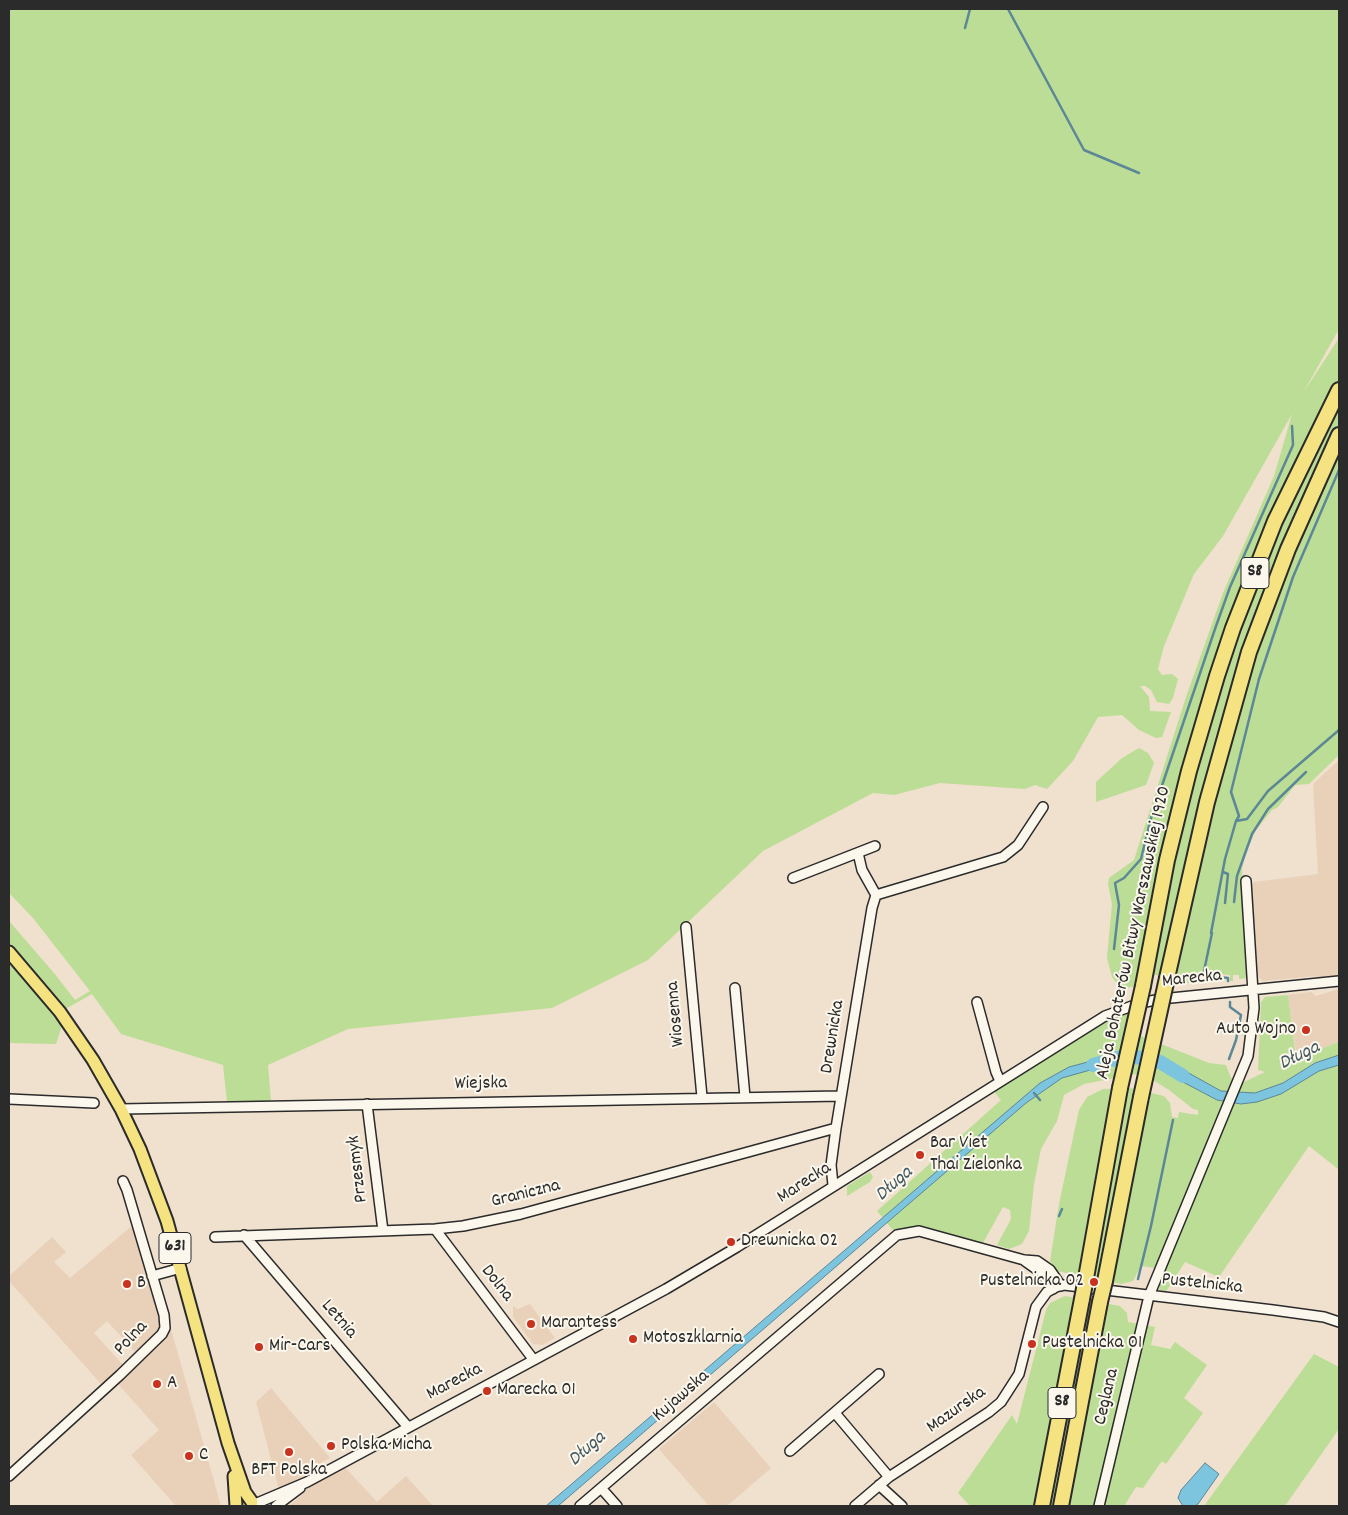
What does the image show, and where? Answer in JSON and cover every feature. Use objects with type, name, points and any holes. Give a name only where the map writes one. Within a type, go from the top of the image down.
[{"type":"highway","name":"Aleja Bohaterów Bitwy Warszawskiej 1920","points":[[1042,1506],[1120,1088],[1143,986],[1167,860],[1187,780],[1222,660],[1276,522],[1339,390]]},
{"type":"highway","name":"S8","points":[[1061,1506],[1141,1097],[1207,802],[1250,652],[1291,541],[1339,435]]},
{"type":"main road","name":"631","points":[[9,952],[60,1012],[93,1060],[121,1109],[152,1175],[181,1268],[228,1443],[245,1492],[255,1504]]},
{"type":"main road","name":"631","points":[[228,1443],[237,1495],[236,1506]]},
{"type":"main road","points":[[236,1506],[244,1502],[255,1504]]},
{"type":"street","points":[[858,852],[862,870],[876,895],[1003,857],[1018,845],[1043,807]]},
{"type":"street","points":[[794,878],[874,846]]},
{"type":"street","name":"Ceglana","points":[[1099,1506],[1149,1296],[1248,1056],[1253,1030],[1253,990],[1246,881]]},
{"type":"street","name":"Drewnicka","points":[[834,1185],[831,1165],[836,1128],[872,908],[876,895]]},
{"type":"street","name":"Wiosenna","points":[[686,927],[702,1097]]},
{"type":"street","name":"Marecka","points":[[255,1504],[307,1482],[702,1268],[1091,1024],[1126,1007],[1162,999],[1339,981]]},
{"type":"street","points":[[735,988],[745,1097]]},
{"type":"street","points":[[977,1002],[1000,1081]]},
{"type":"street","name":"Wiejska","points":[[121,1109],[702,1097],[841,1096]]},
{"type":"street","points":[[9,1099],[94,1103]]},
{"type":"street","name":"Przesmyk","points":[[367,1104],[383,1231]]},
{"type":"street","name":"Graniczna","points":[[215,1236],[435,1229],[463,1226],[521,1214],[836,1128]]},
{"type":"street","name":"Polna","points":[[9,1476],[120,1375],[162,1334],[165,1328],[164,1315],[127,1190],[122,1181]]},
{"type":"street","name":"Dolna","points":[[435,1229],[533,1359]]},
{"type":"street","name":"Kujawska","points":[[580,1506],[897,1235],[919,1231],[1024,1260],[1057,1287]]},
{"type":"street","name":"Letnia","points":[[244,1235],[408,1427]]},
{"type":"street","points":[[152,1276],[181,1268]]},
{"type":"street","name":"Pustelnicka","points":[[1057,1287],[1310,1314],[1339,1322]]},
{"type":"street","name":"Mazurska","points":[[855,1506],[889,1477],[989,1412],[1001,1402],[1019,1374],[1036,1307],[1043,1296],[1057,1287]]},
{"type":"street","points":[[790,1451],[879,1374]]},
{"type":"street","points":[[835,1413],[889,1477]]},
{"type":"street","name":"Marecka","points":[[276,1506],[307,1482]]},
{"type":"street","points":[[879,1486],[902,1506]]},
{"type":"street","points":[[601,1488],[617,1506]]},
{"type":"shaded area","points":[[1339,760],[1339,981],[1317,983],[1316,976],[1263,981],[1258,976],[1251,885],[1254,882],[1318,874],[1313,784]]},
{"type":"shaded area","points":[[1339,989],[1339,1042],[1299,1057],[1296,1053],[1288,995],[1311,992],[1316,996]]},
{"type":"shaded area","points":[[133,1225],[160,1322],[158,1333],[137,1354],[107,1321],[94,1333],[124,1366],[102,1385],[9,1281],[9,1276],[52,1237],[66,1252],[54,1262],[70,1278]]},
{"type":"shaded area","points":[[530,1304],[555,1338],[542,1345],[533,1344],[513,1317],[513,1306],[518,1309]]},
{"type":"shaded area","points":[[171,1329],[221,1506],[176,1506],[131,1455],[159,1430],[119,1385]]},
{"type":"shaded area","points":[[271,1388],[330,1458],[322,1462],[321,1466],[279,1490],[256,1402]]},
{"type":"shaded area","points":[[714,1402],[771,1468],[727,1506],[709,1506],[659,1449]]},
{"type":"shaded area","points":[[341,1463],[377,1502],[406,1476],[433,1506],[289,1506],[303,1494],[307,1482]]},
{"type":"green space","points":[[9,9],[1339,9],[1339,329],[1303,393],[1339,338],[1339,755],[1309,784],[1295,785],[1278,807],[1272,810],[1256,830],[1247,850],[1242,868],[1247,978],[1239,979],[1239,975],[1233,975],[1233,981],[1230,981],[1230,975],[1217,974],[1216,979],[1206,979],[1202,972],[1196,981],[1188,983],[1152,974],[1150,985],[1123,988],[1118,985],[1112,977],[1107,958],[1112,904],[1108,884],[1109,878],[1134,860],[1186,697],[1223,593],[1274,476],[1292,414],[1223,536],[1194,574],[1164,646],[1158,669],[1162,675],[1172,674],[1178,679],[1173,698],[1169,704],[1157,702],[1151,690],[1145,686],[1140,686],[1149,697],[1150,711],[1171,712],[1162,737],[1156,738],[1139,730],[1122,715],[1098,717],[1073,761],[1047,789],[1035,785],[1025,789],[940,783],[894,795],[873,793],[763,851],[648,960],[552,1008],[348,1029],[268,1065],[271,1101],[227,1102],[223,1065],[121,1034],[92,994],[60,1012],[61,1029],[56,1044],[9,1043],[9,921],[75,1000],[90,991],[33,918],[9,893]]},
{"type":"green space","points":[[1139,748],[1148,753],[1154,763],[1146,785],[1096,802],[1096,782],[1122,758]]},
{"type":"green space","points":[[1288,995],[1296,1058],[1339,1042],[1339,1167],[1338,1169],[1309,1146],[1219,1277],[1185,1262],[1165,1293],[1159,1289],[1162,1269],[1141,1266],[1133,1281],[1121,1284],[1057,1271],[1050,1261],[1059,1204],[1079,1110],[1087,1097],[1103,1089],[1130,1088],[1164,1096],[1170,1103],[1172,1117],[1178,1118],[1179,1112],[1198,1115],[1198,1110],[1193,1109],[1169,1090],[1153,1080],[1136,1074],[1084,1084],[1064,1095],[1057,1121],[1041,1149],[1034,1184],[1029,1231],[1022,1244],[1009,1249],[997,1245],[1011,1219],[1010,1210],[1003,1207],[983,1243],[976,1245],[919,1231],[897,1235],[877,1211],[1001,1100],[990,1087],[1126,1007],[1131,1032],[1209,1063],[1226,1065],[1231,1078],[1242,1083],[1265,1072],[1258,1070],[1261,1002],[1265,997]]},
{"type":"green space","points":[[870,1172],[873,1177],[870,1182],[847,1196],[847,1186]]},
{"type":"green space","points":[[1065,1296],[1120,1306],[1127,1313],[1128,1322],[1155,1327],[1151,1345],[1170,1349],[1175,1342],[1207,1365],[1184,1398],[1203,1413],[1166,1464],[1162,1461],[1143,1488],[1136,1487],[1124,1506],[970,1506],[958,1493],[1012,1415],[1017,1424],[1046,1310],[1050,1303]]},
{"type":"green space","points":[[1314,1354],[1339,1367],[1339,1429],[1285,1506],[1204,1506]]},
{"type":"water","points":[[1339,1055],[1339,1065],[1319,1071],[1281,1094],[1257,1102],[1241,1104],[1217,1100],[1166,1073],[1169,1062],[1221,1091],[1255,1093],[1283,1083],[1315,1063]]},
{"type":"water","points":[[1110,1056],[1108,1065],[1062,1078],[1026,1103],[558,1506],[546,1506],[1040,1083],[1069,1067]]},
{"type":"water","points":[[1205,1463],[1219,1474],[1198,1504],[1195,1506],[1183,1506],[1178,1498],[1181,1490]]},
{"type":"waterway","points":[[965,28],[970,9]]},
{"type":"waterway","points":[[1008,9],[1084,150],[1139,173]]},
{"type":"waterway","points":[[1114,949],[1119,905],[1115,883],[1124,878],[1141,859],[1151,818],[1230,587],[1293,445],[1292,426]]},
{"type":"waterway","points":[[1236,821],[1239,816],[1231,792],[1259,679],[1293,577],[1339,470]]},
{"type":"waterway","points":[[1211,933],[1225,859],[1236,821],[1247,819],[1268,791],[1339,730]]},
{"type":"waterway","points":[[1234,902],[1237,876],[1252,834],[1268,809],[1306,772]]},
{"type":"waterway","points":[[1223,872],[1228,874],[1225,903]]},
{"type":"waterway","points":[[1212,933],[1204,971],[1209,976],[1228,978],[1228,981]]},
{"type":"waterway","points":[[1229,1059],[1236,1040],[1241,1015],[1230,1007],[1230,1002]]},
{"type":"waterway","name":"Długa","points":[[1093,1065],[1125,1056],[1143,1058],[1160,1062],[1183,1076]]},
{"type":"waterway","points":[[1034,1093],[1040,1100]]},
{"type":"waterway","points":[[1151,1226],[1173,1120]]},
{"type":"waterway","points":[[1059,1216],[1062,1209]]},
{"type":"waterway","points":[[1138,1279],[1151,1226]]},
{"type":"place","name":"Auto Wojno","points":[[1306,1030]]},
{"type":"place","name":"Bar Viet Thai Zielonka","points":[[920,1155]]},
{"type":"place","name":"Drewnicka 02","points":[[731,1242]]},
{"type":"place","name":"Pustelnicka 02","points":[[1094,1282]]},
{"type":"place","name":"B","points":[[127,1284]]},
{"type":"place","name":"Marantess","points":[[531,1324]]},
{"type":"place","name":"Motoszklarnia","points":[[633,1339]]},
{"type":"place","name":"Pustelnicka 01","points":[[1032,1344]]},
{"type":"place","name":"Mir-Cars","points":[[259,1347]]},
{"type":"place","name":"A","points":[[157,1384]]},
{"type":"place","name":"Marecka 01","points":[[487,1391]]},
{"type":"place","name":"Polska Micha","points":[[331,1446]]},
{"type":"place","name":"BFT Polska","points":[[289,1452]]},
{"type":"place","name":"C","points":[[189,1456]]}]
